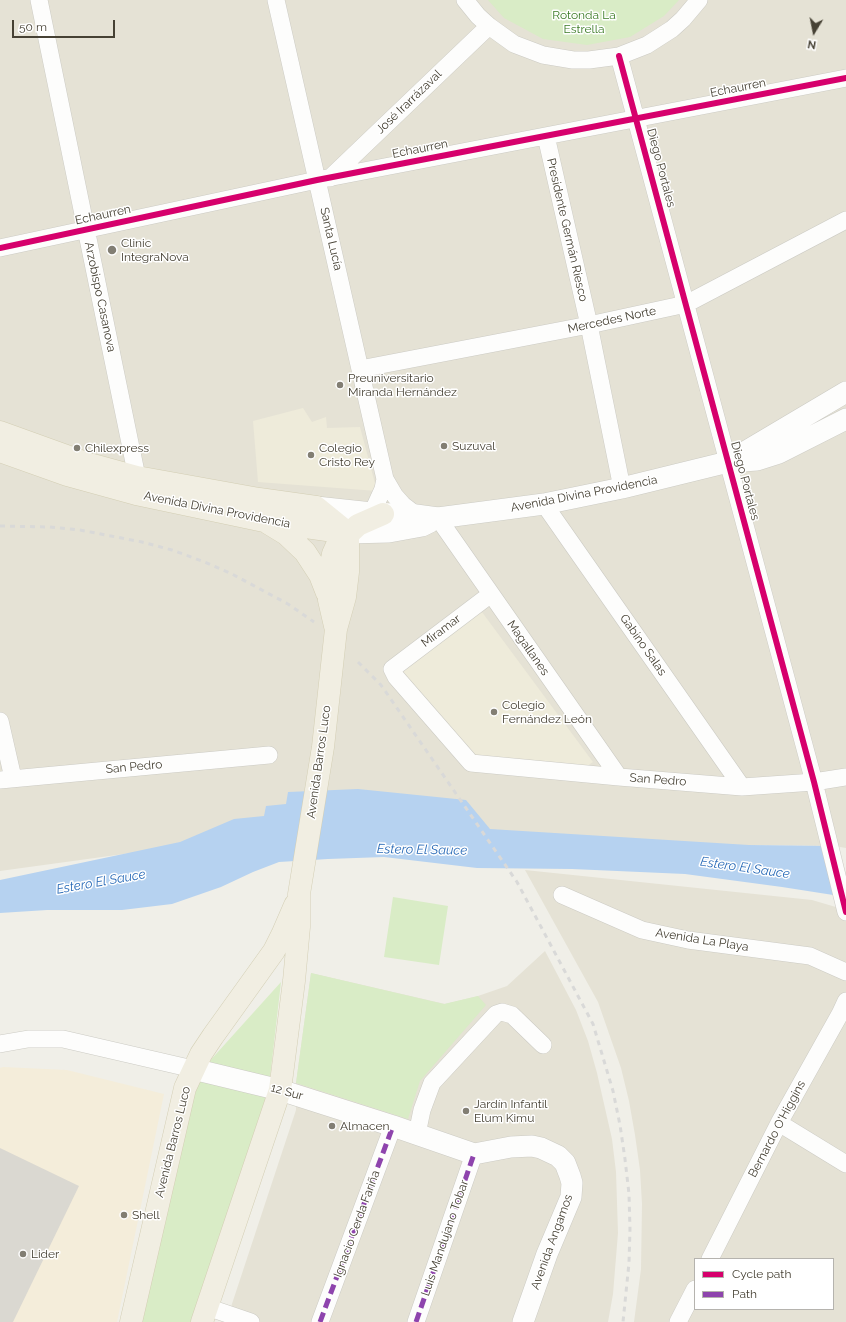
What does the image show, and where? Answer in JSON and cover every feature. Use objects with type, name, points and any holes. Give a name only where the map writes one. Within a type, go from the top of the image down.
[{"type":"main road","name":"Avenida Divina Providencia","points":[[0,432],[86,464],[137,477],[259,499],[316,507]]},
{"type":"main road","name":"Avenida Divina Providencia","points":[[0,451],[67,475],[136,494],[264,521],[348,533]]},
{"type":"main road","points":[[316,507],[348,533],[378,513]]},
{"type":"main road","points":[[264,521],[286,534],[305,552],[320,575],[329,600]]},
{"type":"main road","name":"Avenida Barros Luco","points":[[336,629],[329,600],[330,569],[333,554],[337,545],[348,533]]},
{"type":"main road","name":"Avenida Barros Luco","points":[[205,1314],[280,1090],[294,982],[299,927],[299,894],[323,747],[336,629],[347,584],[348,533]]},
{"type":"main road","name":"Avenida Barros Luco","points":[[131,1322],[185,1088],[193,1069],[213,1036],[274,951],[299,894]]},
{"type":"street","name":"Arzobispo Casanova","points":[[39,0],[137,477]]},
{"type":"street","name":"Santa Lucía","points":[[276,0],[323,179],[360,369],[385,478],[402,505],[416,515]]},
{"type":"street","points":[[465,0],[478,16],[489,26],[514,44],[543,55],[573,60],[589,60],[619,56],[647,45],[660,38],[683,19],[699,0]]},
{"type":"street","name":"José Irarrázaval","points":[[323,179],[489,26]]},
{"type":"street","name":"Diego Portales","points":[[619,56],[814,782],[846,912]]},
{"type":"street","name":"Echaurren","points":[[0,248],[323,179],[846,78]]},
{"type":"street","name":"Presidente Germán Riesco","points":[[546,136],[589,325],[622,488]]},
{"type":"street","name":"Mercedes Norte","points":[[360,369],[589,325],[686,304],[846,220]]},
{"type":"street","name":"Avenida Divina Providencia","points":[[728,462],[846,392]]},
{"type":"street","name":"Avenida Divina Providencia","points":[[316,507],[438,518],[544,504],[622,488],[728,462],[757,460],[779,453],[846,419]]},
{"type":"street","name":"Santa Lucía","points":[[378,513],[385,478]]},
{"type":"street","name":"Gabino Salas","points":[[544,504],[742,787]]},
{"type":"street","name":"Avenida Divina Providencia","points":[[348,533],[389,532],[422,526],[438,518]]},
{"type":"street","name":"Magallanes","points":[[438,518],[618,777]]},
{"type":"street","name":"Miramar","points":[[471,762],[396,678],[392,669],[491,594]]},
{"type":"street","points":[[0,721],[6,779]]},
{"type":"street","name":"San Pedro","points":[[6,779],[269,755]]},
{"type":"street","name":"San Pedro","points":[[471,762],[618,777],[742,787],[814,782],[846,777]]},
{"type":"street","name":"Avenida La Playa","points":[[562,895],[642,930],[688,940],[810,956],[846,972]]},
{"type":"street","name":"Bernardo O'Higgins","points":[[711,1258],[779,1123],[846,1001]]},
{"type":"street","points":[[417,1134],[422,1110],[432,1083],[496,1014],[502,1012],[512,1015],[543,1045]]},
{"type":"street","name":"12 Sur","points":[[0,1044],[28,1039],[63,1040],[193,1069],[280,1090],[393,1126],[474,1154]]},
{"type":"street","points":[[779,1123],[846,1164]]},
{"type":"street","name":"Ignacio Cerda Fariña","points":[[320,1322],[393,1126]]},
{"type":"street","name":"Avenida Angamos","points":[[474,1154],[511,1147],[532,1146],[550,1152],[565,1163],[570,1176],[572,1183],[571,1197],[547,1254],[523,1322]]},
{"type":"street","name":"Luis Mandujano Tobar","points":[[416,1322],[474,1154]]},
{"type":"street","points":[[678,1322],[694,1291]]},
{"type":"street","points":[[205,1314],[251,1322]]},
{"type":"shaded area","points":[[0,0],[846,0],[846,848],[834,846],[749,845],[175,847],[0,871]]},
{"type":"shaded area","name":"Colegio Cristo Rey","points":[[303,408],[312,422],[326,417],[327,428],[360,427],[377,491],[258,482],[253,421]]},
{"type":"shaded area","name":"Colegio Fernández León","points":[[479,608],[593,762],[583,769],[473,755],[392,669]]},
{"type":"shaded area","points":[[525,870],[812,900],[846,910],[846,1322],[634,1322],[641,1269],[642,1204],[640,1170],[635,1135],[621,1068],[598,1002]]},
{"type":"shaded area","points":[[545,951],[576,1010],[588,1041],[612,1139],[616,1172],[618,1233],[613,1294],[608,1322],[226,1322],[296,1110],[296,1083],[311,973],[445,1004],[478,996],[507,986]]},
{"type":"shaded area","points":[[0,1068],[67,1070],[164,1094],[117,1322],[0,1322]]},
{"type":"green space","name":"Rotonda La Estrella","points":[[488,0],[679,0],[664,16],[630,37],[587,45],[543,39],[504,18]]},
{"type":"green space","points":[[393,897],[448,906],[439,965],[384,957]]},
{"type":"green space","points":[[311,973],[444,1004],[478,996],[486,1005],[420,1081],[408,1119],[296,1083]]},
{"type":"green space","points":[[281,982],[268,1095],[192,1322],[140,1322],[191,1099],[207,1064]]},
{"type":"water","name":"Estero El Sauce","points":[[358,789],[466,800],[490,829],[749,845],[834,846],[846,897],[685,874],[572,869],[477,868],[384,857],[279,862],[221,887],[172,904],[122,910],[47,910],[0,913],[0,880],[180,842],[234,819],[264,816],[266,806],[286,804],[288,792]]},
{"type":"building","name":"Lider","points":[[0,1148],[79,1186],[13,1322],[0,1322]]},
{"type":"railway","points":[[0,526],[49,527],[80,530],[142,542],[172,550],[232,574],[288,604],[314,622]]},
{"type":"railway","points":[[358,662],[381,685],[517,882],[593,1024],[613,1091],[620,1125],[629,1194],[629,1263],[623,1322]]},
{"type":"marked path","points":[[320,1322],[393,1126]]},
{"type":"marked path","points":[[416,1322],[474,1154]]},
{"type":"cycle path","points":[[619,56],[814,782],[846,912]]},
{"type":"cycle path","points":[[0,248],[317,180],[846,78]]},
{"type":"place","name":"Clinic IntegraNova","points":[[112,250]]},
{"type":"place","name":"Preuniversitario Miranda Hernández","points":[[340,385]]},
{"type":"place","name":"Suzuval","points":[[444,446]]},
{"type":"place","name":"Chilexpress","points":[[77,448]]},
{"type":"place","name":"Colegio Cristo Rey","points":[[311,455]]},
{"type":"place","name":"Colegio Fernández León","points":[[494,712]]},
{"type":"place","name":"Jardín Infantil Elum Kimu","points":[[466,1111]]},
{"type":"place","name":"Almacen","points":[[332,1126]]},
{"type":"place","name":"Shell","points":[[124,1215]]},
{"type":"place","name":"Lider","points":[[23,1254]]}]
